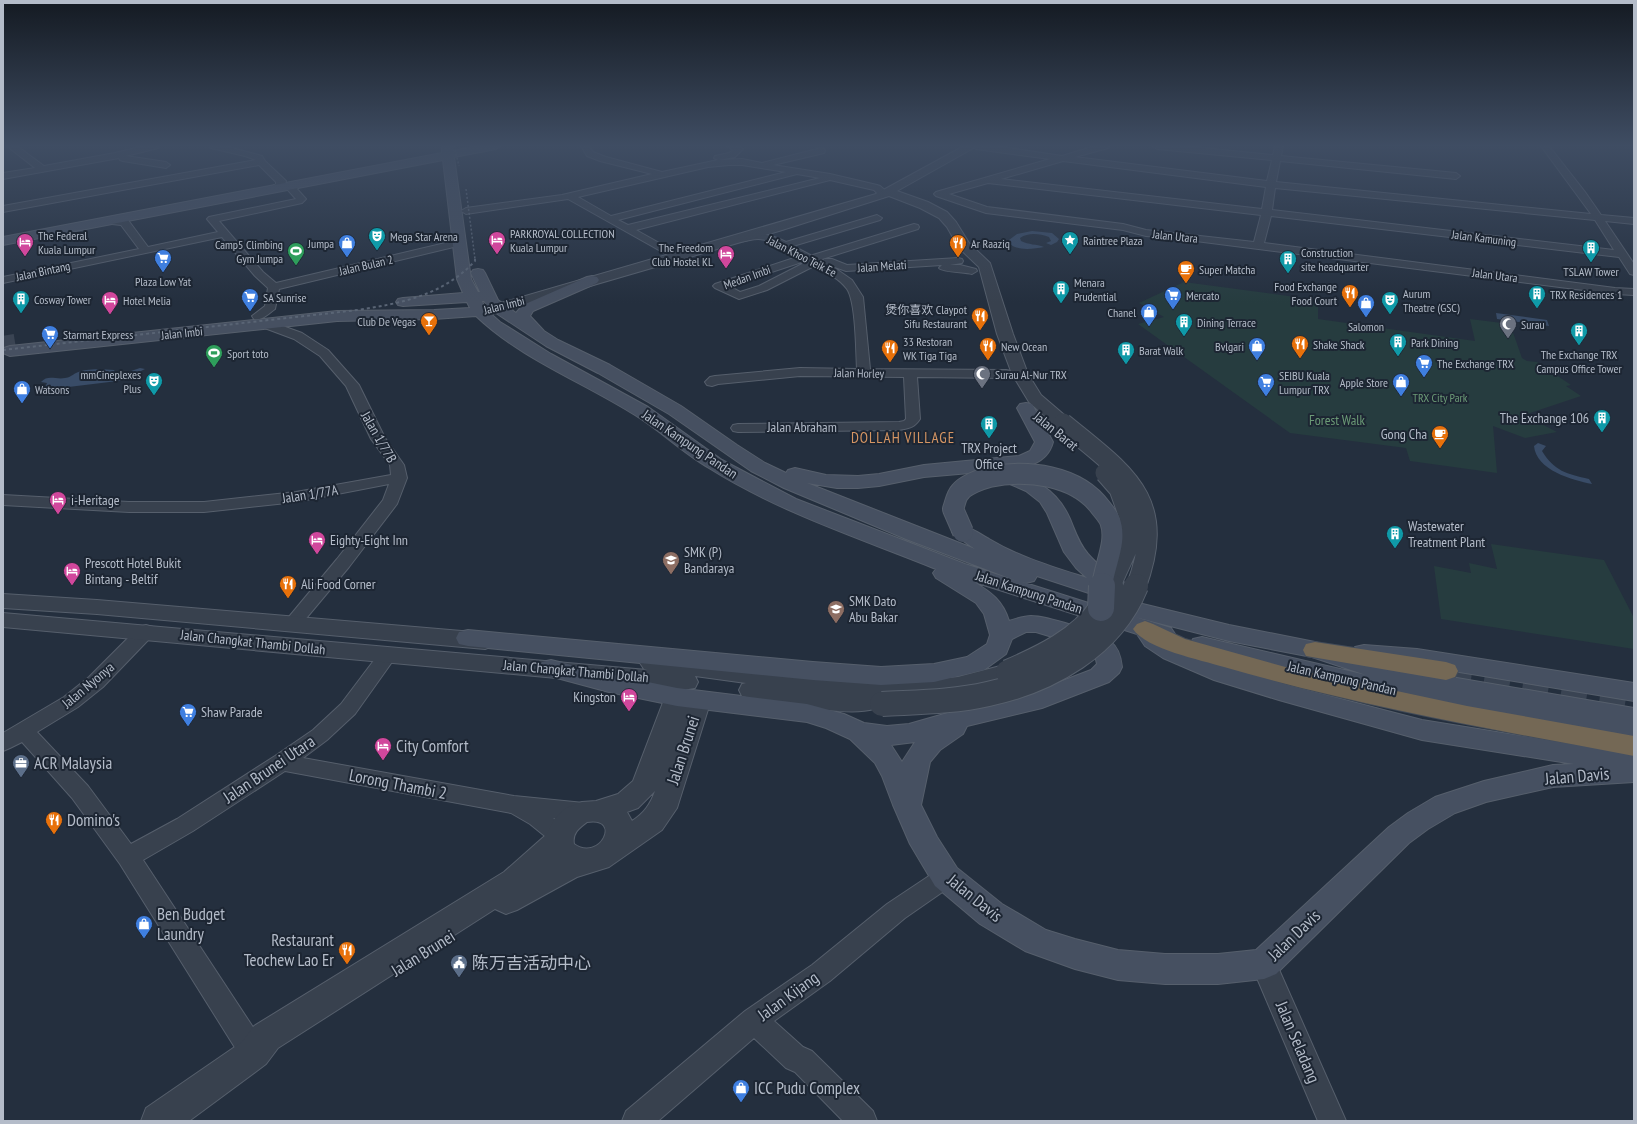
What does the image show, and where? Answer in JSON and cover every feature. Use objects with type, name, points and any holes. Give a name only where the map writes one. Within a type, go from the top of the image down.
[{"type":"highway","points":[[1145,629],[1176,645],[1289,677],[1467,715],[1634,746]]},
{"type":"highway","points":[[1315,650],[1446,671]]},
{"type":"main road","points":[[3,241],[223,198]]},
{"type":"main road","points":[[416,301],[458,289],[465,284],[452,198]]},
{"type":"main road","points":[[463,198],[480,296],[479,312]]},
{"type":"main road","points":[[464,279],[480,296]]},
{"type":"main road","points":[[427,316],[458,317],[480,323],[533,356],[547,346],[522,318],[524,312],[533,305],[592,280]]},
{"type":"main road","name":"Jalan Imbi","points":[[13,347],[269,315],[480,296]]},
{"type":"main road","name":"Jalan Kampung Pandan","points":[[480,296],[492,302],[547,346],[715,464],[789,503],[896,546],[958,569],[1145,629],[1290,667],[1426,696],[1634,734]]},
{"type":"main road","points":[[367,314],[440,310],[448,306],[446,302],[416,301]]},
{"type":"main road","name":"Jalan Imbi","points":[[269,315],[319,318],[367,314],[427,316],[479,312],[499,308]]},
{"type":"main road","name":"Jalan Kampung Pandan","points":[[479,312],[494,325],[547,346],[642,390],[758,467],[791,484],[914,534],[1029,578],[1100,601],[1229,633],[1315,650],[1396,676],[1634,717]]},
{"type":"main road","points":[[730,449],[806,478],[828,481],[852,482],[878,480],[923,471],[1014,463],[1030,459],[1038,454],[1043,448],[1044,442],[1026,408]]},
{"type":"main road","points":[[923,471],[987,473],[1026,482],[1039,489],[1056,510],[1066,538],[1076,554],[1095,574],[1124,592],[1172,614]]},
{"type":"main road","points":[[1112,611],[1104,572],[1113,538],[1109,518],[1104,509],[1091,494],[1067,481],[1052,477],[1026,474],[998,474],[975,480],[964,487],[956,495],[953,507],[957,524],[963,532],[977,542],[1000,554],[1172,614],[1229,633]]},
{"type":"main road","points":[[468,638],[813,671],[881,676],[934,673],[974,664],[997,648],[1002,635],[996,613],[984,598],[896,546]]},
{"type":"main road","points":[[551,668],[610,683],[688,698],[807,713],[835,721],[859,732],[887,736],[909,734],[972,715],[1033,702],[1100,676],[1110,667],[1109,656],[1102,647],[1050,626],[1032,624],[1016,627],[1002,635]]},
{"type":"main road","points":[[1145,629],[1154,640],[1172,652],[1222,674],[1288,694],[1422,730],[1634,764]]},
{"type":"main road","points":[[1315,650],[1416,657],[1634,692]]},
{"type":"main road","points":[[907,805],[914,765],[922,751],[935,740],[972,715]]},
{"type":"main road","name":"Jalan Davis","points":[[859,732],[886,756],[896,775],[907,805],[925,844],[946,877],[991,914],[1036,941],[1075,954],[1118,965],[1165,969],[1218,969],[1264,964],[1399,835],[1418,821],[1445,805],[1484,792],[1553,776],[1634,772]]},
{"type":"street","points":[[3,209],[61,198]]},
{"type":"street","points":[[269,315],[274,287],[259,274],[212,219],[299,202],[301,198]]},
{"type":"street","points":[[466,210],[555,198]]},
{"type":"street","points":[[573,198],[675,256]]},
{"type":"street","points":[[609,219],[692,198]]},
{"type":"street","points":[[626,229],[746,198]]},
{"type":"street","name":"Jalan Imbi","points":[[499,308],[869,198]]},
{"type":"street","name":"Jalan Barat","points":[[900,198],[924,205],[943,215],[952,225],[964,245],[971,251],[961,270]]},
{"type":"street","name":"Jalan Utara","points":[[952,198],[986,210],[1123,228],[1146,233],[1222,241],[1615,291],[1634,292]]},
{"type":"street","name":"Jalan Kamuning","points":[[1143,198],[1622,254]]},
{"type":"street","points":[[1259,243],[1269,198]]},
{"type":"street","points":[[1400,198],[1634,221]]},
{"type":"street","points":[[1585,198],[1634,272]]},
{"type":"street","points":[[786,245],[878,218]]},
{"type":"street","points":[[106,221],[124,222],[145,250]]},
{"type":"street","name":"Medan Imbi","points":[[812,258],[763,288],[739,296],[719,286],[812,258],[873,241],[914,227]]},
{"type":"street","name":"Jalan Bintang","points":[[3,280],[224,234]]},
{"type":"street","name":"Jalan Khoo Teik Ee","points":[[733,240],[761,236],[786,245]]},
{"type":"street","points":[[873,241],[878,266]]},
{"type":"street","name":"Jalan Utara","points":[[1222,241],[1259,243],[1318,250],[1357,258]]},
{"type":"street","name":"Jalan Bulan 2","points":[[274,287],[458,243]]},
{"type":"street","name":"Jalan Melati","points":[[786,245],[812,258],[846,268],[878,266],[961,270]]},
{"type":"street","points":[[961,270],[971,251]]},
{"type":"street","name":"Jalan Khoo Teik Ee","points":[[812,258],[834,271],[854,289],[857,297],[864,373]]},
{"type":"street","name":"Jalan Barat","points":[[961,270],[1010,385],[1026,408],[1057,424],[1115,466],[1131,483],[1142,501],[1148,521],[1148,544],[1144,566],[1133,595],[1112,611]]},
{"type":"street","name":"Jalan Barat","points":[[961,270],[1005,334],[1020,374],[1035,398],[1057,424]]},
{"type":"street","name":"Jalan Melati","points":[[842,277],[961,270]]},
{"type":"street","name":"Jalan 1/77B","points":[[269,315],[324,353],[352,385],[397,476]]},
{"type":"street","points":[[298,336],[310,323],[319,318]]},
{"type":"street","name":"Jalan Horley","points":[[712,382],[716,380],[800,372],[1006,374]]},
{"type":"street","name":"Jalan Abraham","points":[[738,428],[864,427],[899,426],[909,424],[913,419],[910,374]]},
{"type":"street","points":[[292,624],[343,563],[391,501],[397,476]]},
{"type":"street","name":"Jalan 1/77A","points":[[220,506],[296,497],[361,486],[397,476]]},
{"type":"street","name":"Jalan 1/77A","points":[[3,500],[129,507],[220,506],[241,508],[286,503],[397,476]]},
{"type":"street","name":"Jalan Changkat Thambi Dollah","points":[[3,601],[97,607],[468,638],[562,652],[870,690],[883,697]]},
{"type":"street","name":"Jalan Changkat Thambi Dollah","points":[[3,620],[146,631],[388,655],[551,668],[695,683],[831,701],[883,697],[968,698],[1017,686],[1056,669],[1084,652],[1105,634],[1112,611]]},
{"type":"street","name":"Jalan Nyonya","points":[[3,743],[71,702],[86,690],[146,631]]},
{"type":"street","name":"Jalan Brunei Utara","points":[[128,857],[185,825],[282,762],[320,735],[348,709],[388,655]]},
{"type":"street","name":"Jalan Brunei","points":[[591,812],[628,801],[644,787],[688,698]]},
{"type":"street","name":"Jalan Brunei","points":[[167,1119],[254,1053],[272,1048],[512,890],[604,853],[652,822],[663,808],[688,698]]},
{"type":"street","points":[[24,731],[80,792],[128,857],[254,1053]]},
{"type":"street","name":"Lorong Thambi 2","points":[[282,762],[514,805],[591,812]]},
{"type":"street","name":"Lorong Thambi 2","points":[[514,805],[538,818],[559,837]]},
{"type":"street","points":[[591,812],[608,813],[620,824],[620,840],[604,853],[584,860],[570,856],[561,848],[559,837],[568,821],[575,816],[591,812]]},
{"type":"street","name":"Jalan Brunei","points":[[512,890],[559,837]]},
{"type":"street","name":"Jalan Kijang","points":[[636,1121],[758,1017],[821,973],[896,911],[946,877]]},
{"type":"street","name":"Jalan Seladang","points":[[1264,964],[1332,1121]]},
{"type":"street","points":[[758,1017],[796,1059],[802,1060],[863,1121]]},
{"type":"green space","name":"TRX City Park","points":[[1184,282],[1318,300],[1318,319],[1475,341],[1470,319],[1510,324],[1522,358],[1527,361],[1537,362],[1571,385],[1566,386],[1581,396],[1524,415],[1557,432],[1525,438],[1493,426],[1497,473],[1410,461],[1406,448],[1290,433],[1138,324],[1164,317],[1139,303]]},
{"type":"green space","points":[[1491,544],[1604,560],[1634,618],[1634,649],[1441,619],[1434,566],[1471,573],[1469,563],[1497,569]]},
{"type":"water","points":[[1032,231],[1052,233],[1059,239],[1051,245],[1046,243],[1051,241],[1049,237],[1031,234],[1020,238],[1021,241],[1044,247],[1021,249],[1010,244],[1009,240],[1017,234]]},
{"type":"water","points":[[1496,313],[1547,320],[1549,326],[1497,319]]},
{"type":"water","points":[[140,368],[145,369],[137,373],[134,379],[44,390],[47,383],[41,382],[46,378],[66,378],[80,371],[99,369],[114,370],[116,374],[125,373]]},
{"type":"water","points":[[1538,443],[1546,446],[1542,451],[1556,467],[1562,471],[1589,479],[1592,484],[1565,477],[1548,468],[1541,462],[1536,454],[1534,446]]},
{"type":"tunnel","points":[[3,344],[15,342]]},
{"type":"tunnel","points":[[1446,671],[1634,702]]},
{"type":"railway","points":[[467,198],[475,259]]},
{"type":"railway","points":[[3,350],[358,310],[391,304],[421,296],[436,290],[463,273],[475,261],[475,259]]},
{"type":"place","name":"Mega Star Arena","points":[[377,251]]},
{"type":"place","name":"PARKROYAL COLLECTION Kuala Lumpur","points":[[497,255]]},
{"type":"place","name":"Raintree Plaza","points":[[1070,255]]},
{"type":"place","name":"The Federal Kuala Lumpur","points":[[25,257]]},
{"type":"place","name":"Jumpa","points":[[347,258]]},
{"type":"place","name":"Ar Raaziq","points":[[958,258]]},
{"type":"place","name":"TSLAW Tower","points":[[1591,263]]},
{"type":"place","name":"Camp5 Climbing Gym Jumpa","points":[[296,266]]},
{"type":"place","name":"The Freedom Club Hostel KL","points":[[726,269]]},
{"type":"place","name":"Plaza Low Yat","points":[[163,273]]},
{"type":"place","name":"Construction site headquarter","points":[[1288,274]]},
{"type":"place","name":"Super Matcha","points":[[1186,284]]},
{"type":"place","name":"Menara Prudential","points":[[1061,304]]},
{"type":"place","name":"Food Exchange Food Court","points":[[1350,308]]},
{"type":"place","name":"TRX Residences 1","points":[[1537,309]]},
{"type":"place","name":"Mercato","points":[[1173,310]]},
{"type":"place","name":"SA Sunrise","points":[[250,312]]},
{"type":"place","name":"Cosway Tower","points":[[21,314]]},
{"type":"place","name":"Hotel Melia","points":[[110,315]]},
{"type":"place","name":"Aurum Theatre (GSC)","points":[[1390,315]]},
{"type":"place","name":"Salomon","points":[[1366,318]]},
{"type":"place","name":"Chanel","points":[[1149,327]]},
{"type":"place","name":"煲你喜欢 Claypot Sifu Restaurant","points":[[980,331]]},
{"type":"place","name":"Club De Vegas","points":[[429,336]]},
{"type":"place","name":"Dining Terrace","points":[[1184,337]]},
{"type":"place","name":"Surau","points":[[1508,339]]},
{"type":"place","name":"The Exchange TRX Campus Office Tower","points":[[1579,346]]},
{"type":"place","name":"Starmart Express","points":[[50,349]]},
{"type":"place","name":"Park Dining","points":[[1398,357]]},
{"type":"place","name":"Shake Shack","points":[[1300,359]]},
{"type":"place","name":"New Ocean","points":[[988,361]]},
{"type":"place","name":"Bvlgari","points":[[1257,361]]},
{"type":"place","name":"33 Restoran WK Tiga Tiga","points":[[890,363]]},
{"type":"place","name":"Barat Walk","points":[[1126,365]]},
{"type":"place","name":"Sport toto","points":[[214,368]]},
{"type":"place","name":"The Exchange TRX","points":[[1424,378]]},
{"type":"place","name":"Surau Al-Nur TRX","points":[[982,389]]},
{"type":"place","name":"mmCineplexes Plus","points":[[154,396]]},
{"type":"place","name":"SEIBU Kuala Lumpur TRX","points":[[1266,397]]},
{"type":"place","name":"Apple Store","points":[[1401,397]]},
{"type":"place","name":"Watsons","points":[[22,404]]},
{"type":"place","name":"The Exchange 106","points":[[1602,433]]},
{"type":"place","name":"TRX Project Office","points":[[989,439]]},
{"type":"place","name":"Gong Cha","points":[[1440,449]]},
{"type":"place","name":"i-Heritage","points":[[58,515]]},
{"type":"place","name":"Wastewater Treatment Plant","points":[[1395,549]]},
{"type":"place","name":"Eighty-Eight Inn","points":[[317,555]]},
{"type":"place","name":"SMK (P) Bandaraya","points":[[671,575]]},
{"type":"place","name":"Prescott Hotel Bukit Bintang - Beltif","points":[[72,586]]},
{"type":"place","name":"Ali Food Corner","points":[[288,599]]},
{"type":"place","name":"SMK Dato Abu Bakar","points":[[836,624]]},
{"type":"place","name":"Kingston","points":[[629,712]]},
{"type":"place","name":"Shaw Parade","points":[[188,727]]},
{"type":"place","name":"City Comfort","points":[[383,761]]},
{"type":"place","name":"ACR Malaysia","points":[[21,778]]},
{"type":"place","name":"Domino's","points":[[54,835]]},
{"type":"place","name":"Ben Budget Laundry","points":[[144,939]]},
{"type":"place","name":"Restaurant Teochew Lao Er","points":[[347,965]]},
{"type":"place","name":"陈万吉活动中心","points":[[459,978]]},
{"type":"place","name":"ICC Pudu Complex","points":[[741,1103]]},
{"type":"district","name":"DOLLAH VILLAGE","points":[[903,437]]},
{"type":"park label","name":"Forest Walk","points":[[1337,420]]}]
